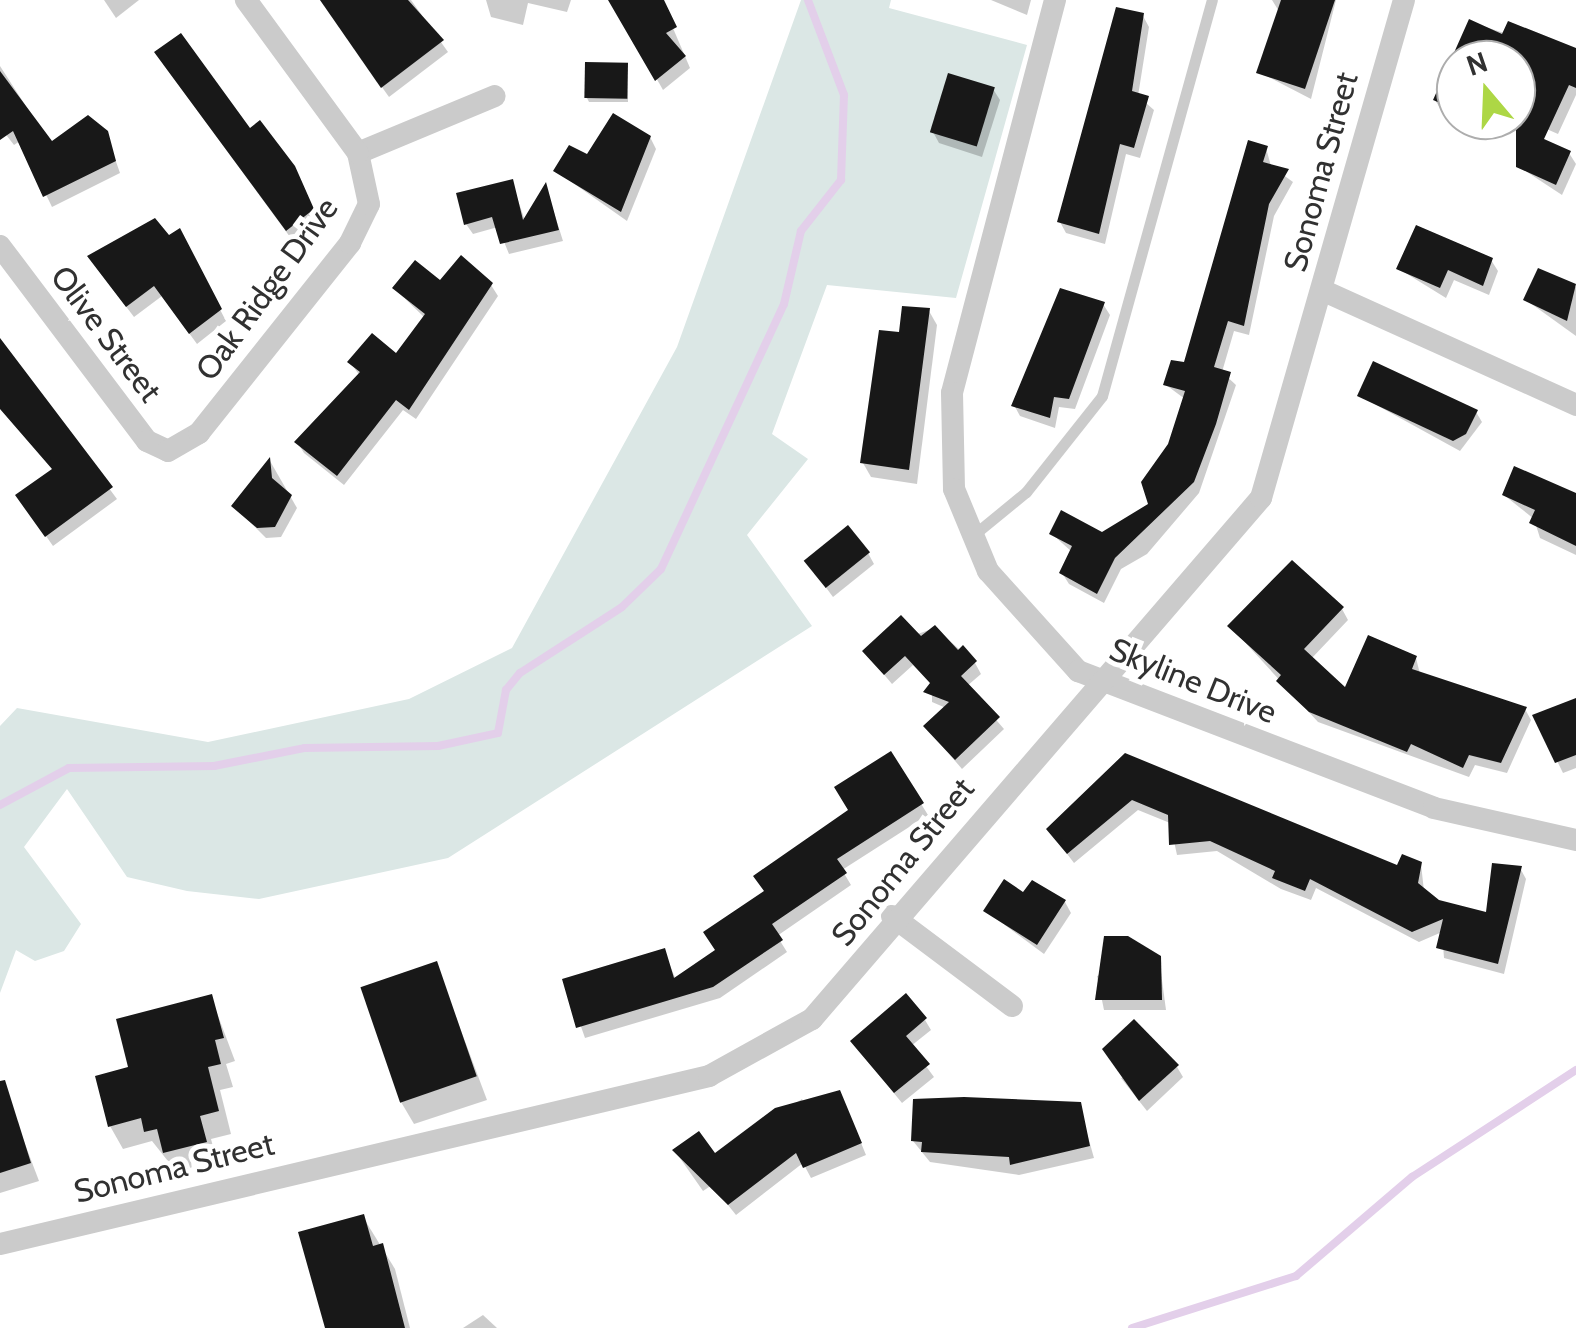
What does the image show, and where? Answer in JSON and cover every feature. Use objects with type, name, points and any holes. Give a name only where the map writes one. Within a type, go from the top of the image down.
[{"type":"street","name":"Oak Ridge Drive","points":[[168,450],[199,433],[350,243],[368,204],[358,153],[246,0]]},
{"type":"street","name":"Skyline Drive","points":[[1055,0],[952,393],[950,467],[971,537],[1020,614],[1078,670],[1434,808],[1576,840]]},
{"type":"street","name":"Sonoma Street","points":[[0,1244],[709,1076],[812,1019],[892,916],[1261,498],[1324,291],[1404,0]]},
{"type":"street","points":[[358,153],[495,96]]},
{"type":"street","name":"Olive Street","points":[[0,246],[137,430],[168,450]]},
{"type":"street","points":[[1324,291],[1576,404]]},
{"type":"street","points":[[892,916],[1012,1006]]},
{"type":"lane","points":[[971,537],[1026,492],[1102,396],[1212,0]]},
{"type":"shaded area","points":[[801,0],[891,0],[889,8],[1027,45],[956,298],[827,285],[772,434],[808,459],[747,535],[812,626],[448,858],[259,899],[187,891],[127,877],[67,789],[24,847],[81,924],[64,951],[35,961],[16,950],[0,993],[0,726],[17,708],[208,742],[409,699],[512,648],[677,347]]},
{"type":"building","points":[[320,0],[408,0],[444,40],[381,88]]},
{"type":"building","points":[[608,0],[664,0],[677,27],[666,33],[686,56],[655,81]]},
{"type":"building","points":[[1281,0],[1335,0],[1305,89],[1256,73]]},
{"type":"building","points":[[1116,7],[1144,13],[1132,91],[1149,96],[1134,148],[1120,144],[1099,234],[1057,222]]},
{"type":"building","points":[[1469,19],[1502,34],[1508,21],[1576,48],[1576,88],[1569,85],[1544,139],[1571,151],[1556,185],[1516,167],[1516,140],[1536,140],[1536,40],[1460,40]]},
{"type":"building","points":[[181,33],[250,128],[260,120],[295,166],[314,209],[286,231],[154,52]]},
{"type":"building","points":[[585,62],[628,63],[627,99],[584,98]]},
{"type":"building","points":[[0,71],[52,141],[88,115],[108,131],[116,161],[43,197],[13,131],[0,140]]},
{"type":"building","points":[[948,73],[995,87],[977,147],[930,132]]},
{"type":"building","points":[[613,113],[651,136],[621,212],[553,171],[569,145],[587,154]]},
{"type":"building","points":[[1248,140],[1268,146],[1263,162],[1289,169],[1269,204],[1244,326],[1228,321],[1214,367],[1231,372],[1216,424],[1194,482],[1115,558],[1097,594],[1059,573],[1072,546],[1049,534],[1061,510],[1102,532],[1148,504],[1141,482],[1168,444],[1185,391],[1163,385],[1171,360],[1184,362]]},
{"type":"building","points":[[513,179],[523,220],[546,182],[559,230],[500,244],[492,217],[464,225],[456,193]]},
{"type":"building","points":[[155,218],[169,235],[180,228],[222,309],[189,334],[154,286],[126,307],[87,256]]},
{"type":"building","points":[[1416,225],[1493,258],[1483,286],[1448,270],[1440,288],[1396,269]]},
{"type":"building","points":[[461,255],[493,283],[409,410],[396,400],[337,476],[294,442],[360,372],[347,362],[372,333],[396,353],[425,314],[392,288],[415,260],[440,280]]},
{"type":"building","points":[[1538,268],[1576,284],[1567,321],[1523,300]]},
{"type":"building","points":[[1060,288],[1105,302],[1069,399],[1054,397],[1050,418],[1011,406]]},
{"type":"building","points":[[902,306],[930,308],[909,470],[860,463],[879,330],[899,332]]},
{"type":"building","points":[[0,338],[113,487],[45,537],[15,495],[52,469],[0,409]]},
{"type":"building","points":[[1373,361],[1478,410],[1466,434],[1453,441],[1357,396]]},
{"type":"building","points":[[270,457],[272,478],[292,495],[275,527],[257,528],[231,506]]},
{"type":"building","points":[[1514,466],[1576,493],[1576,546],[1529,523],[1535,510],[1502,495]]},
{"type":"building","points":[[848,525],[870,552],[826,588],[804,561]]},
{"type":"building","points":[[1292,560],[1344,607],[1304,649],[1345,687],[1368,635],[1417,656],[1412,669],[1527,707],[1501,763],[1469,755],[1463,768],[1411,744],[1407,752],[1309,712],[1276,681],[1281,675],[1227,626]]},
{"type":"building","points":[[901,615],[921,636],[935,625],[958,650],[963,645],[977,661],[961,676],[1000,717],[955,760],[923,726],[949,702],[923,692],[930,683],[905,656],[884,675],[862,651]]},
{"type":"building","points":[[1576,698],[1576,755],[1555,763],[1532,715]]},
{"type":"building","points":[[891,751],[924,803],[837,859],[847,873],[772,924],[783,940],[713,987],[576,1028],[562,979],[665,948],[674,978],[715,950],[703,932],[764,891],[753,876],[848,810],[834,787]]},
{"type":"building","points":[[1125,753],[1397,865],[1402,854],[1422,862],[1418,883],[1439,900],[1486,912],[1492,863],[1522,866],[1498,964],[1436,948],[1443,919],[1412,932],[1310,879],[1305,891],[1272,878],[1275,871],[1210,841],[1169,845],[1168,815],[1132,800],[1067,854],[1046,829]]},
{"type":"building","points":[[1004,879],[1023,892],[1032,880],[1066,900],[1037,945],[983,911]]},
{"type":"building","points":[[1104,936],[1128,936],[1161,956],[1162,1000],[1095,1000]]},
{"type":"building","points":[[437,961],[477,1076],[400,1103],[360,987]]},
{"type":"building","points":[[906,993],[927,1018],[906,1036],[930,1064],[894,1093],[850,1041]]},
{"type":"building","points":[[212,994],[224,1038],[215,1040],[221,1064],[208,1067],[219,1111],[200,1116],[207,1142],[163,1153],[157,1129],[144,1132],[141,1118],[108,1127],[95,1076],[128,1067],[116,1019]]},
{"type":"building","points":[[1134,1019],[1179,1065],[1139,1101],[1102,1049]]},
{"type":"building","points":[[5,1080],[31,1163],[0,1173],[0,1081]]},
{"type":"building","points":[[840,1090],[862,1143],[803,1168],[796,1153],[728,1205],[672,1150],[699,1131],[715,1153],[775,1108]]},
{"type":"building","points":[[913,1099],[1081,1102],[1090,1146],[1010,1165],[1009,1157],[921,1152],[922,1142],[911,1141]]},
{"type":"building","points":[[364,1214],[373,1246],[383,1243],[405,1328],[325,1328],[298,1232]]},
{"type":"waterway","points":[[0,805],[69,768],[214,766],[305,748],[438,746],[498,733],[506,690],[520,673],[622,607],[661,569],[784,304],[801,231],[841,180],[844,95],[808,0]]},
{"type":"waterway","points":[[1132,1328],[1296,1276],[1412,1177],[1576,1070]]}]
